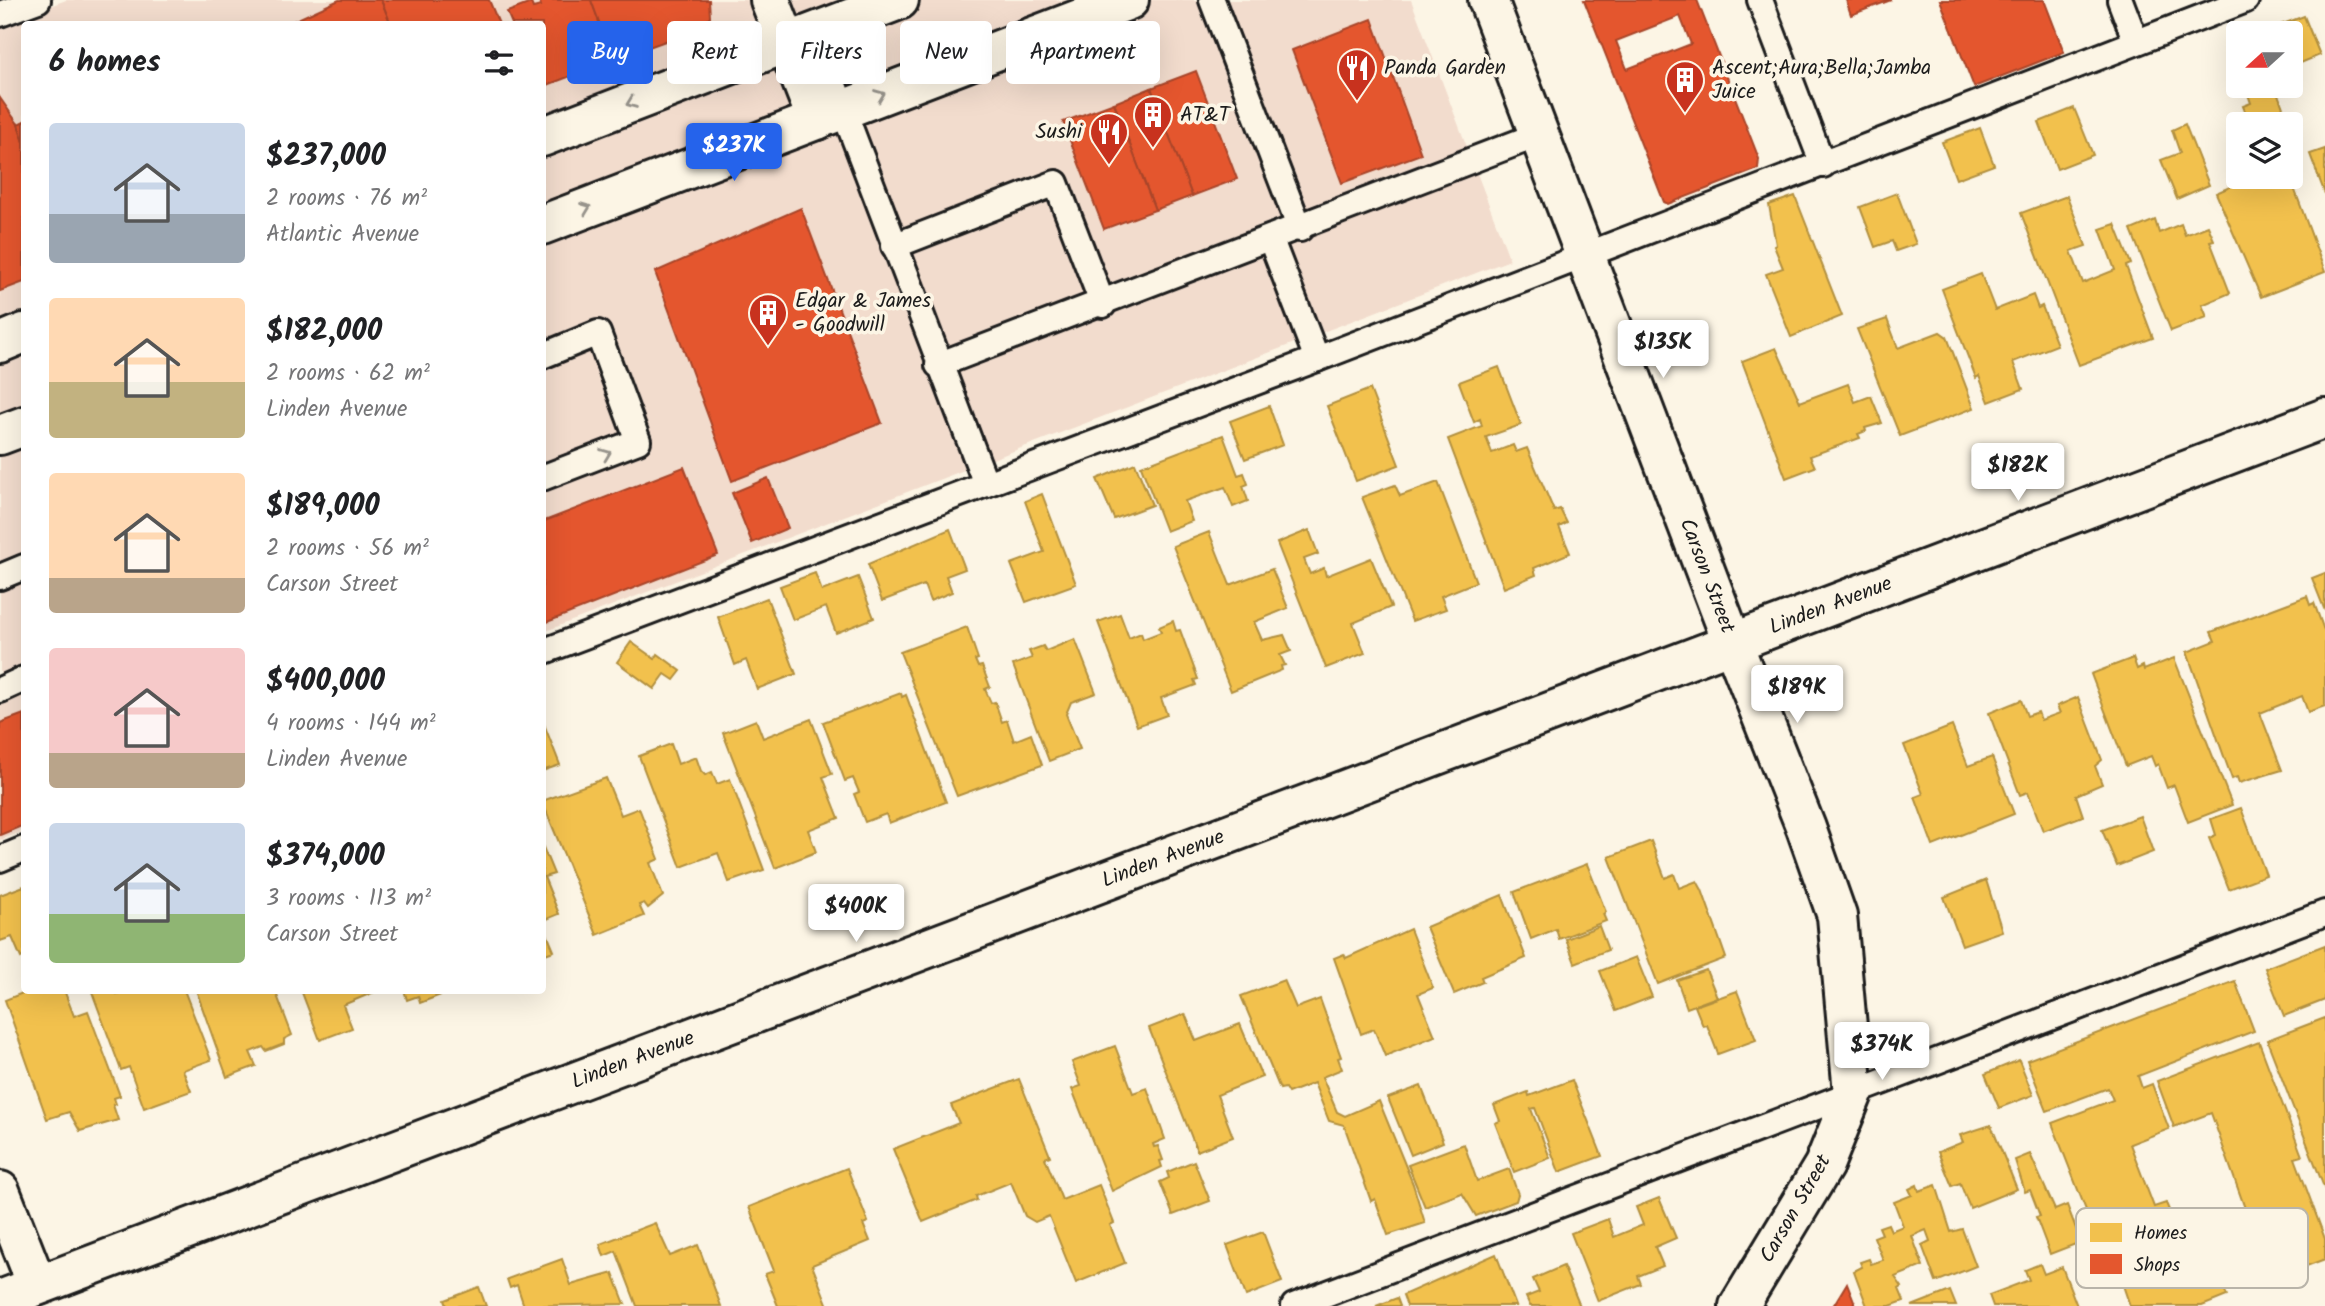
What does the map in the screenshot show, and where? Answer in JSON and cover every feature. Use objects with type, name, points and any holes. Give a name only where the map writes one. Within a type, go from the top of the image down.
[{"type":"street","points":[[770,0],[787,21]]},
{"type":"street","points":[[845,21],[900,0]]},
{"type":"street","points":[[546,223],[1129,0]]},
{"type":"street","name":"Carson Street","points":[[1488,0],[1733,644],[1807,828],[1837,916],[1853,1093],[1824,1165],[1739,1306]]},
{"type":"street","points":[[546,134],[776,47]]},
{"type":"street","points":[[818,84],[830,115]]},
{"type":"street","points":[[0,343],[21,334]]},
{"type":"street","name":"Linden Avenue","points":[[0,1300],[2325,418]]},
{"type":"street","points":[[0,435],[21,427]]},
{"type":"street","points":[[0,1191],[37,1285]]},
{"type":"lane","points":[[0,15],[38,0]]},
{"type":"lane","points":[[1212,0],[1300,229]]},
{"type":"lane","points":[[1760,0],[1823,165]]},
{"type":"lane","points":[[2120,0],[2136,42]]},
{"type":"lane","points":[[546,650],[1584,257],[2246,0]]},
{"type":"lane","points":[[830,115],[894,246],[985,484]]},
{"type":"lane","points":[[938,366],[1103,305],[1540,134]]},
{"type":"lane","points":[[894,246],[1056,183],[1103,305]]},
{"type":"lane","points":[[1271,240],[1317,359]]},
{"type":"lane","points":[[546,354],[598,333],[638,442],[546,476]]},
{"type":"lane","points":[[0,577],[21,568]]},
{"type":"lane","points":[[0,690],[21,680]]},
{"type":"lane","points":[[0,859],[21,850]]},
{"type":"lane","points":[[1294,1306],[2325,913]]},
{"type":"shaded area","points":[[66,0],[1411,0],[1510,260],[546,631],[546,21],[21,21],[21,832],[0,840],[0,25]]},
{"type":"building: Homes","points":[[2304,16],[2320,55],[2303,62],[2303,21],[2291,21]]},
{"type":"building: Homes","points":[[2249,98],[2279,98],[2285,112],[2245,112],[2243,106],[2251,103]]},
{"type":"building: Homes","points":[[2074,108],[2093,155],[2057,169],[2039,122]]},
{"type":"building: Homes","points":[[2185,124],[2209,185],[2177,199],[2161,160],[2180,153],[2172,130]]},
{"type":"building: Homes","points":[[1980,128],[1994,165],[1956,179],[1942,142]]},
{"type":"building: Homes","points":[[2325,149],[2325,194],[2310,154]]},
{"type":"building: Homes","points":[[2226,189],[2294,189],[2325,272],[2261,297],[2216,193]]},
{"type":"building: Homes","points":[[1897,193],[1916,244],[1896,251],[1892,241],[1875,247],[1860,207]]},
{"type":"building: Homes","points":[[1795,196],[1842,316],[1791,337],[1766,274],[1783,268],[1774,246],[1776,245],[1769,205]]},
{"type":"building: Homes","points":[[2067,196],[2086,246],[2071,251],[2083,283],[2115,270],[2100,229],[2115,224],[2131,264],[2126,266],[2153,338],[2079,365],[2021,213]]},
{"type":"building: Homes","points":[[2155,220],[2159,233],[2181,224],[2185,235],[2208,226],[2214,240],[2210,241],[2230,293],[2202,305],[2207,317],[2171,331],[2131,230]]},
{"type":"building: Homes","points":[[1981,274],[1995,310],[2033,295],[2038,308],[2042,306],[2057,345],[2013,362],[2023,389],[1989,402],[1979,376],[1976,378],[1942,289]]},
{"type":"building: Homes","points":[[1887,319],[1898,348],[1940,332],[1947,337],[1974,408],[1900,436],[1857,329]]},
{"type":"building: Homes","points":[[1776,348],[1800,402],[1848,384],[1855,402],[1871,396],[1882,423],[1865,428],[1866,431],[1858,434],[1860,438],[1810,456],[1815,467],[1786,478],[1742,361]]},
{"type":"building: Homes","points":[[1499,367],[1521,425],[1486,437],[1492,453],[1513,445],[1516,452],[1527,448],[1554,511],[1560,509],[1567,523],[1559,527],[1570,553],[1534,568],[1536,575],[1504,588],[1448,439],[1482,426],[1480,419],[1474,422],[1459,382]]},
{"type":"building: Homes","points":[[1370,389],[1399,465],[1356,481],[1327,406]]},
{"type":"building: Homes","points":[[1269,406],[1283,445],[1245,459],[1230,421]]},
{"type":"building: Homes","points":[[1223,435],[1238,475],[1244,473],[1248,484],[1243,486],[1248,501],[1233,507],[1225,487],[1185,501],[1192,521],[1166,531],[1141,466]]},
{"type":"building: Homes","points":[[1135,463],[1152,505],[1114,519],[1097,479]]},
{"type":"building: Homes","points":[[1438,482],[1476,582],[1441,596],[1446,609],[1412,621],[1362,497],[1395,485],[1400,496]]},
{"type":"building: Homes","points":[[1042,494],[1076,584],[1026,602],[1011,564],[1044,552],[1025,501]]},
{"type":"building: Homes","points":[[950,529],[965,569],[946,576],[952,592],[930,601],[924,585],[882,601],[868,564]]},
{"type":"building: Homes","points":[[1309,530],[1318,554],[1304,559],[1310,574],[1324,568],[1326,576],[1371,558],[1391,607],[1353,623],[1365,653],[1326,668],[1277,543]]},
{"type":"building: Homes","points":[[1209,532],[1230,585],[1272,569],[1288,608],[1254,622],[1262,640],[1284,635],[1291,651],[1280,655],[1285,665],[1281,666],[1282,670],[1231,691],[1173,546]]},
{"type":"building: Homes","points":[[815,573],[822,591],[858,577],[874,618],[836,633],[826,607],[793,620],[780,586]]},
{"type":"building: Homes","points":[[2325,573],[2325,611],[2312,578]]},
{"type":"building: Homes","points":[[2307,596],[2310,605],[2314,603],[2325,633],[2325,706],[2308,712],[2302,696],[2260,713],[2282,770],[2239,783],[2237,777],[2232,779],[2187,652],[2215,641],[2211,632]]},
{"type":"building: Homes","points":[[767,598],[796,674],[757,689],[746,660],[735,665],[718,617]]},
{"type":"building: Homes","points":[[1120,614],[1129,638],[1141,633],[1143,639],[1161,632],[1159,627],[1173,621],[1176,631],[1180,630],[1198,679],[1194,680],[1196,685],[1161,698],[1167,715],[1137,726],[1098,622]]},
{"type":"building: Homes","points":[[967,627],[978,659],[975,660],[978,667],[982,666],[990,687],[985,689],[991,703],[995,702],[1002,722],[1007,720],[1014,741],[1031,734],[1042,765],[957,796],[900,652]]},
{"type":"building: Homes","points":[[1075,639],[1096,693],[1071,702],[1066,714],[1080,749],[1049,761],[1013,665],[1032,658],[1029,651],[1043,646],[1046,651]]},
{"type":"building: Homes","points":[[631,642],[655,659],[658,654],[681,671],[674,680],[665,674],[654,689],[617,662]]},
{"type":"building: Homes","points":[[2133,658],[2137,669],[2143,666],[2144,670],[2174,658],[2232,805],[2188,822],[2174,785],[2167,788],[2158,764],[2155,766],[2151,756],[2126,766],[2091,674]]},
{"type":"building: Homes","points":[[901,693],[902,697],[906,695],[946,802],[889,823],[886,814],[865,822],[854,794],[859,792],[853,778],[845,781],[823,722]]},
{"type":"building: Homes","points":[[2078,697],[2102,760],[2095,766],[2102,784],[2076,795],[2083,816],[2043,831],[2028,792],[2020,795],[1989,713],[2021,700],[2027,716],[2038,712],[2041,720],[2060,713],[2057,706]]},
{"type":"building: Homes","points":[[811,719],[832,774],[823,777],[839,818],[808,830],[816,852],[775,868],[723,733],[756,720],[763,738]]},
{"type":"building: Homes","points":[[1952,726],[1968,766],[1992,757],[2014,814],[1933,846],[1915,797],[1923,794],[1904,745]]},
{"type":"building: Homes","points":[[546,729],[560,765],[546,770]]},
{"type":"building: Homes","points":[[671,744],[678,764],[696,757],[701,771],[705,775],[712,772],[717,784],[730,779],[764,870],[729,882],[718,853],[681,867],[639,756]]},
{"type":"building: Homes","points":[[606,778],[621,815],[639,808],[659,859],[650,863],[663,896],[648,908],[644,903],[639,905],[644,916],[597,935],[546,811],[546,800]]},
{"type":"building: Homes","points":[[2241,808],[2266,875],[2229,889],[2209,838],[2216,835],[2211,819]]},
{"type":"building: Homes","points":[[2140,816],[2153,852],[2117,866],[2102,830]]},
{"type":"building: Homes","points":[[1651,841],[1665,878],[1674,874],[1679,888],[1697,881],[1726,958],[1658,984],[1609,857]]},
{"type":"building: Homes","points":[[546,855],[554,874],[546,876]]},
{"type":"building: Homes","points":[[1587,864],[1606,912],[1603,914],[1606,921],[1559,939],[1556,929],[1531,939],[1514,892]]},
{"type":"building: Homes","points":[[1986,880],[2002,931],[1962,945],[1944,897]]},
{"type":"building: Homes","points":[[546,882],[559,914],[546,919]]},
{"type":"building: Homes","points":[[21,887],[21,958],[12,937],[0,941],[0,895]]},
{"type":"building: Homes","points":[[1502,895],[1526,958],[1481,977],[1483,982],[1454,994],[1426,927]]},
{"type":"building: Homes","points":[[1599,926],[1608,950],[1575,963],[1566,939]]},
{"type":"building: Homes","points":[[1410,929],[1433,988],[1418,994],[1435,1036],[1385,1056],[1374,1029],[1361,1034],[1334,958],[1344,954],[1346,958]]},
{"type":"building: Homes","points":[[546,932],[554,951],[546,954]]},
{"type":"building: Homes","points":[[2325,945],[2325,1000],[2284,1016],[2265,968]]},
{"type":"building: Homes","points":[[1636,957],[1652,997],[1616,1011],[1600,971]]},
{"type":"building: Homes","points":[[1706,970],[1717,997],[1687,1008],[1677,980]]},
{"type":"building: Homes","points":[[1284,980],[1296,1008],[1320,999],[1341,1057],[1338,1058],[1342,1069],[1322,1077],[1337,1112],[1345,1116],[1379,1101],[1413,1184],[1425,1223],[1388,1235],[1375,1199],[1371,1201],[1344,1125],[1329,1121],[1314,1083],[1288,1093],[1285,1088],[1280,1089],[1241,996]]},
{"type":"building: Homes","points":[[2235,981],[2254,1031],[2138,1076],[2142,1088],[2152,1084],[2169,1129],[2130,1144],[2154,1207],[2166,1203],[2168,1208],[2085,1208],[2052,1123],[2113,1100],[2108,1088],[2047,1111],[2027,1060]]},
{"type":"building: Homes","points":[[1737,991],[1756,1040],[1718,1054],[1707,1025],[1703,1026],[1695,1006]]},
{"type":"building: Homes","points":[[21,994],[66,994],[74,1016],[88,1011],[120,1096],[114,1098],[116,1104],[113,1105],[118,1120],[80,1131],[69,1112],[47,1119],[5,1000]]},
{"type":"building: Homes","points":[[93,994],[186,994],[211,1060],[183,1070],[191,1091],[144,1108],[129,1067],[121,1070]]},
{"type":"building: Homes","points":[[197,994],[277,994],[292,1035],[284,1039],[284,1044],[266,1051],[263,1047],[250,1052],[256,1066],[227,1077]]},
{"type":"building: Homes","points":[[303,994],[369,994],[343,1005],[352,1028],[320,1040]]},
{"type":"building: Homes","points":[[405,994],[443,994],[420,1003],[418,996],[407,1000]]},
{"type":"building: Homes","points":[[1185,1014],[1196,1041],[1240,1024],[1262,1077],[1217,1095],[1233,1137],[1197,1151],[1149,1028]]},
{"type":"building: Homes","points":[[2325,1018],[2325,1190],[2267,1040]]},
{"type":"building: Homes","points":[[2259,1042],[2302,1156],[2295,1158],[2325,1239],[2325,1259],[2308,1265],[2308,1208],[2245,1208],[2211,1113],[2174,1127],[2157,1081]]},
{"type":"building: Homes","points":[[1115,1046],[1133,1093],[1147,1088],[1165,1139],[1153,1144],[1154,1147],[1158,1146],[1163,1160],[1160,1161],[1162,1167],[1112,1191],[1072,1089],[1081,1086],[1072,1062]]},
{"type":"building: Homes","points":[[2019,1060],[2033,1095],[1999,1108],[1985,1074]]},
{"type":"building: Homes","points":[[1019,1079],[1050,1156],[1045,1158],[1062,1200],[1099,1185],[1114,1223],[1110,1225],[1125,1263],[1076,1283],[1049,1216],[1035,1222],[1025,1216],[1011,1182],[976,1196],[977,1200],[923,1222],[893,1149],[959,1123],[951,1105]]},
{"type":"building: Homes","points":[[1572,1080],[1602,1156],[1559,1172],[1535,1108],[1531,1109],[1550,1158],[1514,1172],[1495,1123],[1500,1121],[1494,1105],[1528,1092],[1529,1096]]},
{"type":"building: Homes","points":[[1421,1086],[1443,1142],[1411,1155],[1388,1098]]},
{"type":"building: Homes","points":[[1991,1125],[2017,1189],[1970,1208],[1960,1183],[1952,1186],[1938,1152],[1963,1142],[1960,1135]]},
{"type":"building: Homes","points":[[1464,1144],[1477,1181],[1509,1169],[1518,1194],[1516,1201],[1476,1216],[1462,1193],[1425,1207],[1408,1165]]},
{"type":"building: Homes","points":[[2030,1154],[2055,1210],[2067,1205],[2076,1229],[2076,1244],[2050,1254],[2036,1217],[2040,1216],[2030,1190],[2025,1192],[2015,1160]]},
{"type":"building: Homes","points":[[1194,1161],[1210,1201],[1173,1215],[1160,1182],[1169,1178],[1167,1172]]},
{"type":"building: Homes","points":[[847,1168],[868,1222],[863,1224],[870,1241],[812,1265],[828,1306],[778,1306],[765,1274],[774,1271],[749,1207]]},
{"type":"building: Homes","points":[[1917,1185],[1919,1191],[1936,1185],[1951,1232],[1962,1229],[1976,1266],[1936,1282],[1922,1245],[1930,1241],[1926,1230],[1912,1236],[1923,1266],[1895,1277],[1902,1287],[1899,1289],[1904,1301],[1890,1306],[1867,1306],[1854,1271],[1862,1267],[1860,1262],[1869,1259],[1871,1264],[1883,1260],[1874,1237],[1882,1234],[1879,1227],[1888,1224],[1891,1231],[1903,1226],[1894,1202],[1912,1195],[1909,1189]]},
{"type":"building: Homes","points":[[1659,1198],[1676,1238],[1655,1247],[1663,1266],[1638,1276],[1641,1284],[1598,1301],[1571,1233],[1608,1219],[1614,1237],[1643,1225],[1636,1207]]},
{"type":"building: Homes","points":[[655,1223],[670,1256],[698,1245],[721,1306],[637,1306],[616,1251],[604,1256],[600,1244]]},
{"type":"building: Homes","points":[[1263,1232],[1282,1282],[1246,1296],[1227,1245]]},
{"type":"building: Homes","points":[[1496,1254],[1516,1306],[1407,1306],[1403,1295]]},
{"type":"building: Homes","points":[[562,1259],[571,1285],[613,1273],[625,1304],[524,1306],[517,1285],[510,1288],[507,1279]]},
{"type":"building: Homes","points":[[2040,1264],[2044,1274],[2062,1267],[2077,1306],[1993,1306],[1989,1295],[2029,1280],[2025,1270]]},
{"type":"building: Homes","points":[[1563,1266],[1580,1306],[1530,1306],[1526,1297],[1539,1292],[1533,1279]]},
{"type":"building: Homes","points":[[479,1287],[486,1306],[447,1306],[445,1300]]},
{"type":"building: Homes","points":[[2124,1288],[2224,1288],[2227,1296],[2202,1306],[2130,1306]]},
{"type":"building: Homes","points":[[1950,1291],[1956,1306],[1912,1306]]},
{"type":"building: Homes","points":[[1397,1298],[1400,1306],[1376,1306]]},
{"type":"building: Shops","points":[[339,0],[381,0],[390,21],[294,21]]},
{"type":"building: Shops","points":[[381,0],[489,0],[498,21],[390,21]]},
{"type":"building: Shops","points":[[539,0],[591,0],[599,21],[567,21],[567,77],[546,85],[546,21],[511,21],[507,12],[531,3],[533,8],[541,6]]},
{"type":"building: Shops","points":[[591,0],[709,0],[710,17],[706,21],[667,21],[667,41],[653,46],[653,21],[599,21]]},
{"type":"building: Shops","name":"Ascent;Aura;Bella;Jamba Juice","points":[[1584,0],[1697,0],[1759,159],[1758,169],[1668,204],[1664,202]],"holes":[[[1680,16],[1691,44],[1627,69],[1616,41]]]},
{"type":"building: Shops","points":[[1846,0],[1891,0],[1851,15]]},
{"type":"building: Shops","points":[[1940,0],[2044,0],[2064,52],[1974,87]]},
{"type":"building: Shops","name":"Panda Garden","points":[[1372,19],[1421,154],[1342,183],[1292,50]]},
{"type":"building: Shops","points":[[1196,71],[1237,179],[1192,196],[1151,88]]},
{"type":"building: Shops","name":"AT&T","points":[[1151,88],[1192,196],[1155,210],[1114,103]]},
{"type":"building: Shops","points":[[0,98],[21,133],[21,283],[0,291]]},
{"type":"building: Shops","name":"Sushi","points":[[1114,103],[1155,210],[1104,229],[1063,122]]},
{"type":"building: Shops","name":"Edgar & James - Goodwill","points":[[801,208],[882,423],[732,481],[655,272]]},
{"type":"building: Shops","points":[[684,467],[718,555],[546,622],[546,520]]},
{"type":"building: Shops","points":[[768,478],[788,528],[752,543],[732,493]]},
{"type":"building: Shops","points":[[21,715],[21,826],[0,835],[0,723]]},
{"type":"building: Shops","points":[[1847,1283],[1856,1306],[1833,1306]]},
{"type":"place","name":"Panda Garden","points":[[1357,102]]},
{"type":"place","name":"Ascent;Aura;Bella;Jamba Juice","points":[[1685,114]]},
{"type":"place","name":"AT&T","points":[[1153,149]]},
{"type":"place","name":"Sushi","points":[[1109,166]]},
{"type":"place","name":"Edgar & James - Goodwill","points":[[768,347]]}]
